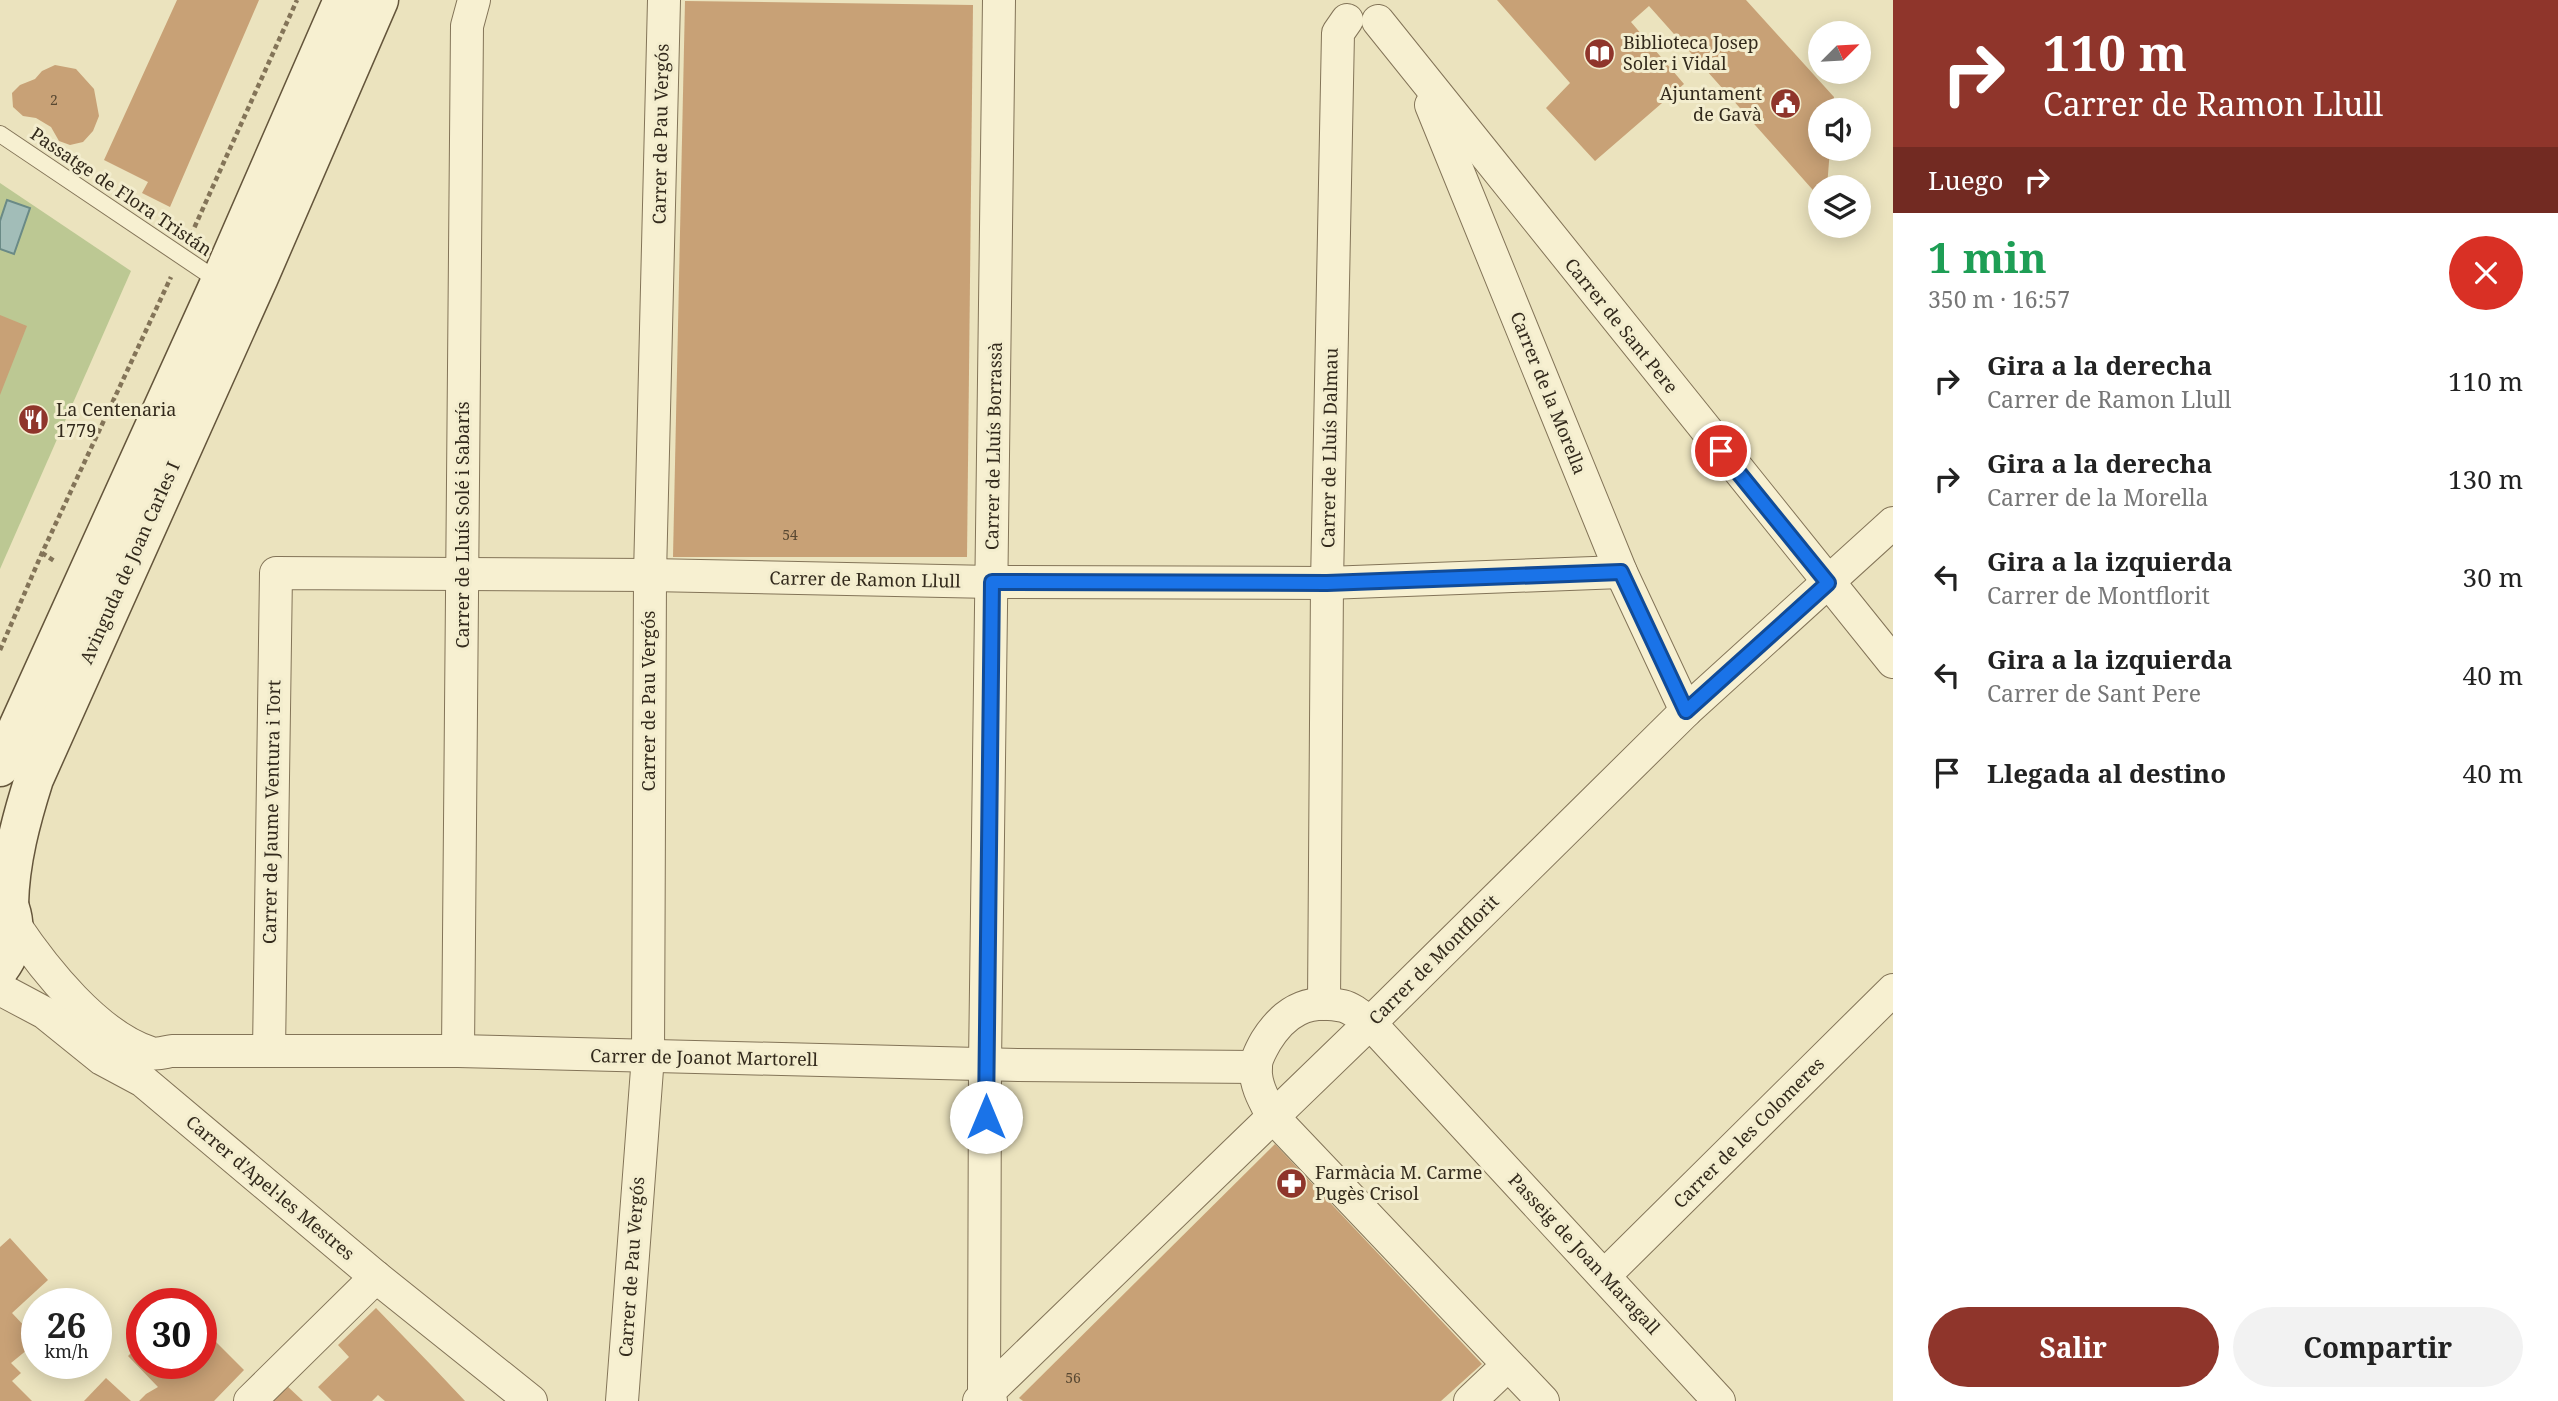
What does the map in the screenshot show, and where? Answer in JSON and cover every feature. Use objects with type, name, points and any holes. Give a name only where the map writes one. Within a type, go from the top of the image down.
[{"type":"main road","name":"Avinguda de Joan Carles I","points":[[0,767],[220,282],[343,0]]},
{"type":"main road","name":"Avinguda de Joan Carles I","points":[[0,968],[12,946],[8,906],[10,875],[22,817],[34,779],[379,0]]},
{"type":"street","name":"Carrer de Lluís Solé i Sabarís","points":[[458,1051],[467,26],[474,0]]},
{"type":"street","name":"Carrer de Pau Vergós","points":[[622,1401],[648,1056],[650,575],[664,0]]},
{"type":"street","name":"Carrer de Lluís Borrassà","points":[[985,1399],[985,1064],[999,0]]},
{"type":"street","points":[[1343,10],[1364,26],[1383,11]]},
{"type":"street","name":"Carrer de Lluís Dalmau","points":[[1324,1004],[1327,583],[1338,33],[1343,10]]},
{"type":"street","name":"Carrer de Sant Pere","points":[[1383,11],[1417,72],[1893,663]]},
{"type":"street","name":"Carrer de la Morella","points":[[1417,72],[1621,572],[1686,711]]},
{"type":"street","name":"Carrer de Montflorit","points":[[985,1399],[1686,711],[1893,523]]},
{"type":"street","name":"Carrer de Ramon Llull","points":[[276,573],[650,575],[992,582],[1327,583],[1621,572]]},
{"type":"street","name":"Carrer de Jaume Ventura i Tort","points":[[269,1051],[276,573]]},
{"type":"street","points":[[8,906],[58,985],[148,1068]]},
{"type":"street","name":"Carrer d'Apel·les Mestres","points":[[0,989],[45,1013],[102,1059],[148,1068],[376,1277],[531,1401]]},
{"type":"street","name":"Carrer de les Colomeres","points":[[1604,1276],[1893,990]]},
{"type":"street","points":[[1324,1004],[1300,1008],[1278,1021],[1263,1045],[1256,1067],[1261,1094],[1273,1117],[1543,1401]]},
{"type":"street","name":"Passeig de Joan Maragall","points":[[1324,1004],[1345,1006],[1370,1023],[1718,1401]]},
{"type":"street","name":"Carrer de Joanot Martorell","points":[[148,1068],[172,1051],[458,1051],[985,1064],[1256,1067]]},
{"type":"street","points":[[250,1401],[376,1277]]},
{"type":"street","points":[[1470,1401],[1508,1366]]},
{"type":"lane","name":"Passatge de Flora Tristán","points":[[0,134],[220,282]]},
{"type":"path","points":[[0,650],[181,256]]},
{"type":"green space","name":"La Centenaria 1779","points":[[0,183],[131,271],[0,569]]},
{"type":"water","points":[[7,200],[30,208],[14,254],[0,249],[0,221]]},
{"type":"building","points":[[177,0],[259,0],[170,207],[142,193],[148,182],[104,160]]},
{"type":"building","points":[[1497,0],[1746,0],[1808,68],[1808,84],[1822,84],[1834,97],[1808,98],[1808,161],[1829,161],[1828,175],[1808,175],[1808,185],[1649,6],[1631,22],[1684,84],[1595,161],[1546,108],[1570,83]]},
{"type":"building","points":[[685,1],[973,5],[967,557],[673,557]]},
{"type":"building","points":[[55,65],[76,69],[94,89],[99,116],[93,131],[83,142],[70,145],[59,141],[51,127],[36,118],[23,116],[13,107],[12,93],[20,85],[35,79],[42,71]]},
{"type":"building","points":[[0,315],[27,326],[0,395]]},
{"type":"building","points":[[1275,1144],[1482,1364],[1441,1401],[1023,1401],[1019,1398]]},
{"type":"building","points":[[10,1238],[48,1280],[39,1288],[21,1288],[21,1305],[12,1313],[21,1323],[21,1355],[11,1363],[21,1373],[12,1381],[32,1401],[0,1401],[0,1247]]},
{"type":"building","points":[[376,1308],[465,1401],[385,1401],[378,1395],[372,1401],[332,1401],[318,1387],[349,1357],[338,1345]]},
{"type":"building","points":[[217,1343],[244,1370],[214,1401],[139,1401],[158,1387],[150,1379],[217,1379]]},
{"type":"building","points":[[107,1379],[131,1401],[84,1401]]},
{"type":"building","points":[[286,1385],[303,1401],[270,1401]]},
{"type":"place","name":"Biblioteca Josep Soler i Vidal","points":[[1600,53]]},
{"type":"place","name":"Ajuntament de Gavà","points":[[1785,104]]},
{"type":"place","name":"La Centenaria 1779","points":[[33,420]]},
{"type":"place","name":"Farmàcia M. Carme Pugès Crisol","points":[[1292,1183]]},
{"type":"route","points":[[986,1117],[992,582],[1327,583],[1621,572],[1686,711],[1828,583],[1721,451]]}]
